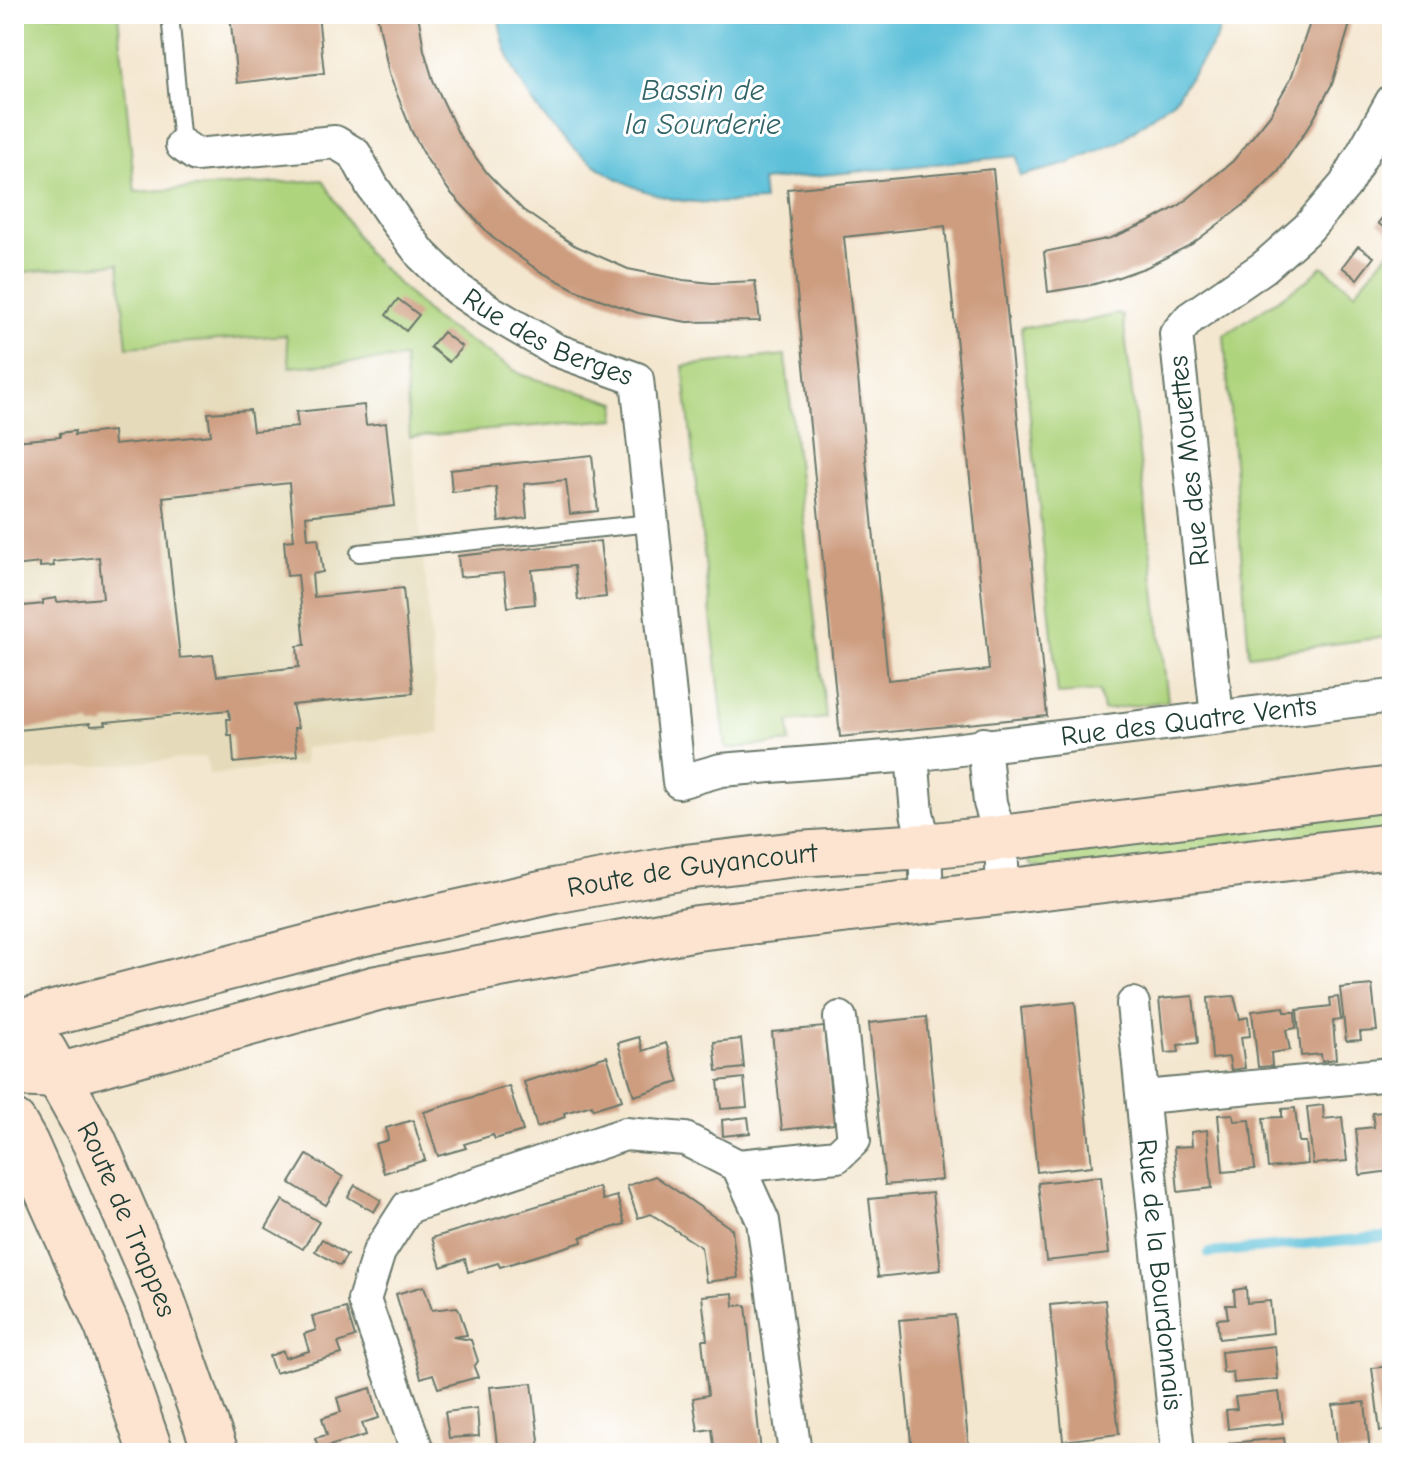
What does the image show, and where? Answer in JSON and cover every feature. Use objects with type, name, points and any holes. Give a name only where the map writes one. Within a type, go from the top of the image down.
[{"type":"main road","name":"Route de Guyancourt","points":[[18,1018],[351,936],[559,890],[713,864],[797,854],[1001,838],[1392,789]]},
{"type":"main road","name":"Route de Guyancourt","points":[[14,1074],[58,1076],[377,988],[697,928],[1392,846]]},
{"type":"main road","name":"Route de Trappes","points":[[18,1018],[58,1076],[94,1141],[161,1296],[216,1453]]},
{"type":"main road","points":[[14,1123],[107,1326],[151,1453]]},
{"type":"street","name":"Rue des Mouettes","points":[[1217,717],[1176,334],[1190,318],[1264,267],[1308,228],[1345,185],[1392,101]]},
{"type":"street","name":"Rue des Berges","points":[[182,145],[196,155],[335,142],[355,154],[372,186],[422,255],[462,293],[556,350],[637,379],[679,782]]},
{"type":"street","name":"Rue des Quatre Vents","points":[[679,782],[721,770],[912,755],[1392,696]]},
{"type":"street","points":[[984,744],[990,803],[1001,838],[1003,893]]},
{"type":"street","points":[[912,755],[917,813],[925,846],[927,900]]},
{"type":"street","name":"Rue de la Bourdonnais","points":[[1133,1004],[1178,1453]]},
{"type":"street","points":[[418,1453],[364,1300],[379,1252],[408,1207],[625,1134],[685,1139],[738,1166],[837,1156],[854,1140],[840,1018]]},
{"type":"street","points":[[1144,1097],[1392,1074]]},
{"type":"street","points":[[738,1166],[763,1221],[795,1453]]},
{"type":"lane","points":[[170,14],[182,145]]},
{"type":"lane","points":[[359,553],[651,523]]},
{"type":"shaded area","points":[[119,262],[127,346],[287,335],[290,367],[404,358],[440,733],[304,748],[304,765],[209,775],[206,757],[14,773],[14,273]]},
{"type":"green space","points":[[14,14],[118,14],[135,192],[323,180],[367,253],[433,318],[522,375],[617,403],[615,419],[410,437],[404,358],[290,367],[286,335],[127,347],[119,263],[14,273]]},
{"type":"green space","points":[[1392,248],[1392,636],[1249,655],[1224,335],[1309,279],[1322,266],[1355,292]]},
{"type":"green space","points":[[1118,314],[1123,316],[1168,701],[1103,710],[1099,691],[1058,694],[1021,327],[1079,323]]},
{"type":"green space","points":[[785,355],[826,718],[789,722],[790,742],[726,749],[683,366]]},
{"type":"green space","points":[[1392,805],[1392,833],[1057,872],[1030,865],[1027,851]]},
{"type":"water","name":"Bassin de la Sourderie","points":[[498,14],[1223,14],[1217,38],[1176,98],[1119,142],[1068,164],[1020,176],[1017,156],[762,181],[764,201],[718,203],[683,201],[644,191],[593,164],[550,124],[532,101],[506,50]]},
{"type":"building","points":[[230,14],[318,14],[324,73],[237,83]]},
{"type":"building","points":[[377,14],[418,14],[433,80],[459,135],[488,174],[523,210],[574,245],[628,269],[712,283],[755,281],[760,321],[687,322],[638,313],[578,291],[539,271],[493,238],[450,192],[412,132],[389,74]]},
{"type":"building","points":[[1313,14],[1353,14],[1332,84],[1313,120],[1278,172],[1249,201],[1192,244],[1147,267],[1116,278],[1048,292],[1044,252],[1111,238],[1151,221],[1180,205],[1233,161],[1270,115],[1291,78]]},
{"type":"building","points":[[993,169],[1047,716],[840,737],[787,189]],"holes":[[[945,226],[989,670],[888,680],[844,237]]]},
{"type":"building","points":[[1392,205],[1392,234],[1378,223]]},
{"type":"building","points":[[1358,246],[1374,257],[1357,279],[1342,267]]},
{"type":"building","points":[[398,299],[419,315],[406,331],[386,315]]},
{"type":"building","points":[[443,332],[462,347],[449,362],[430,347]]},
{"type":"building","points":[[364,405],[366,425],[386,423],[395,506],[306,516],[308,539],[318,538],[323,572],[312,574],[314,597],[403,588],[413,693],[292,705],[298,728],[294,728],[297,756],[234,763],[232,735],[228,735],[229,710],[105,722],[106,725],[91,726],[90,723],[18,730],[14,693],[14,607],[43,604],[43,600],[56,598],[57,602],[103,598],[99,557],[53,562],[54,566],[40,567],[40,563],[14,566],[14,441],[60,437],[60,433],[75,431],[74,435],[113,431],[114,445],[211,435],[208,413],[250,410],[253,431],[298,427],[296,412]],"holes":[[[289,483],[294,540],[284,541],[287,576],[298,575],[305,645],[297,646],[299,667],[217,676],[213,655],[180,658],[163,497]]]},
{"type":"building","points":[[592,455],[598,511],[570,514],[566,480],[524,484],[527,518],[499,522],[496,487],[452,492],[450,470]]},
{"type":"building","points":[[600,541],[606,597],[578,600],[574,566],[532,570],[535,604],[508,607],[504,573],[460,577],[458,556]]},
{"type":"building","points":[[1372,985],[1377,1031],[1360,1032],[1361,1040],[1346,1041],[1340,988]]},
{"type":"building","points":[[1193,996],[1198,1043],[1178,1045],[1179,1052],[1165,1053],[1159,999]]},
{"type":"building","points":[[1234,996],[1240,1019],[1248,1017],[1250,1036],[1241,1037],[1245,1068],[1231,1070],[1229,1057],[1212,1059],[1208,998]]},
{"type":"building","points":[[1338,997],[1341,1020],[1333,1021],[1336,1059],[1322,1061],[1321,1054],[1301,1056],[1297,1010],[1331,1006],[1330,998]]},
{"type":"building","points":[[1075,1002],[1092,1166],[1037,1172],[1021,1008]]},
{"type":"building","points":[[1284,1007],[1285,1012],[1295,1012],[1296,1028],[1286,1030],[1290,1050],[1271,1053],[1272,1066],[1258,1067],[1252,1011]]},
{"type":"building","points":[[926,1017],[942,1180],[885,1185],[869,1023]]},
{"type":"building","points":[[824,1027],[834,1124],[782,1130],[772,1032]]},
{"type":"building","points":[[639,1037],[643,1051],[666,1043],[679,1082],[634,1096],[618,1043]]},
{"type":"building","points":[[741,1039],[744,1068],[717,1071],[714,1042]]},
{"type":"building","points":[[607,1056],[622,1100],[593,1109],[592,1105],[564,1113],[565,1117],[537,1127],[524,1082]]},
{"type":"building","points":[[744,1078],[747,1107],[721,1109],[718,1081]]},
{"type":"building","points":[[509,1086],[523,1131],[495,1139],[493,1135],[464,1144],[466,1148],[438,1156],[424,1112]]},
{"type":"building","points":[[1323,1105],[1324,1119],[1342,1117],[1347,1161],[1313,1164],[1307,1107]]},
{"type":"building","points":[[1295,1108],[1299,1142],[1306,1142],[1308,1164],[1268,1168],[1263,1118],[1282,1117],[1282,1109]]},
{"type":"building","points":[[1385,1112],[1391,1171],[1360,1175],[1356,1129],[1374,1127],[1372,1113]]},
{"type":"building","points":[[1233,1114],[1234,1121],[1250,1120],[1255,1169],[1223,1172],[1218,1115]]},
{"type":"building","points":[[748,1117],[750,1133],[723,1136],[722,1120]]},
{"type":"building","points":[[413,1120],[425,1160],[384,1173],[375,1144],[388,1140],[386,1128]]},
{"type":"building","points":[[1207,1130],[1212,1188],[1178,1192],[1174,1147],[1192,1146],[1191,1132]]},
{"type":"building","points":[[307,1155],[343,1177],[326,1205],[290,1183]]},
{"type":"building","points":[[655,1176],[732,1229],[738,1278],[706,1282],[701,1247],[651,1214],[638,1218],[627,1186]]},
{"type":"building","points":[[1101,1176],[1109,1254],[1046,1261],[1038,1183]]},
{"type":"building","points":[[355,1185],[381,1200],[374,1212],[348,1197]]},
{"type":"building","points":[[599,1187],[603,1200],[617,1196],[625,1224],[581,1237],[582,1242],[500,1267],[498,1263],[468,1272],[465,1259],[441,1267],[432,1238]]},
{"type":"building","points":[[932,1193],[941,1270],[878,1277],[869,1199]]},
{"type":"building","points":[[283,1200],[319,1222],[303,1249],[266,1228]]},
{"type":"building","points":[[322,1239],[347,1255],[340,1266],[315,1251]]},
{"type":"building","points":[[424,1286],[432,1310],[457,1307],[459,1310],[467,1335],[453,1337],[471,1340],[478,1361],[474,1367],[478,1377],[438,1388],[433,1374],[421,1378],[396,1294]]},
{"type":"building","points":[[1246,1288],[1247,1303],[1270,1301],[1273,1333],[1219,1339],[1217,1319],[1228,1318],[1226,1305],[1235,1305],[1234,1290]]},
{"type":"building","points":[[733,1293],[734,1306],[746,1305],[761,1453],[715,1453],[712,1429],[698,1431],[693,1398],[708,1395],[702,1340],[707,1340],[702,1296]]},
{"type":"building","points":[[1105,1300],[1119,1434],[1063,1441],[1050,1305]]},
{"type":"building","points":[[346,1308],[355,1337],[338,1343],[342,1354],[275,1373],[269,1356],[283,1351],[285,1358],[309,1351],[304,1334],[316,1330],[312,1317]]},
{"type":"building","points":[[955,1315],[969,1450],[912,1453],[899,1320]]},
{"type":"building","points":[[1275,1346],[1278,1379],[1234,1383],[1233,1372],[1223,1373],[1221,1352]]},
{"type":"building","points":[[1392,1366],[1392,1429],[1380,1431],[1372,1368]]},
{"type":"building","points":[[532,1383],[540,1449],[498,1453],[490,1387]]},
{"type":"building","points":[[371,1388],[379,1418],[362,1423],[366,1435],[319,1449],[315,1438],[327,1435],[322,1418],[341,1412],[337,1398]]},
{"type":"building","points":[[1279,1392],[1283,1423],[1228,1429],[1226,1410],[1237,1409],[1235,1397]]},
{"type":"building","points":[[1365,1402],[1370,1453],[1338,1453],[1333,1405]]},
{"type":"building","points":[[477,1408],[479,1436],[449,1438],[445,1412]]},
{"type":"building","points":[[14,1425],[20,1426],[17,1453],[14,1453]]},
{"type":"building","points":[[1284,1438],[1286,1453],[1231,1453],[1230,1443]]},
{"type":"waterway","points":[[1209,1253],[1392,1236]]}]
